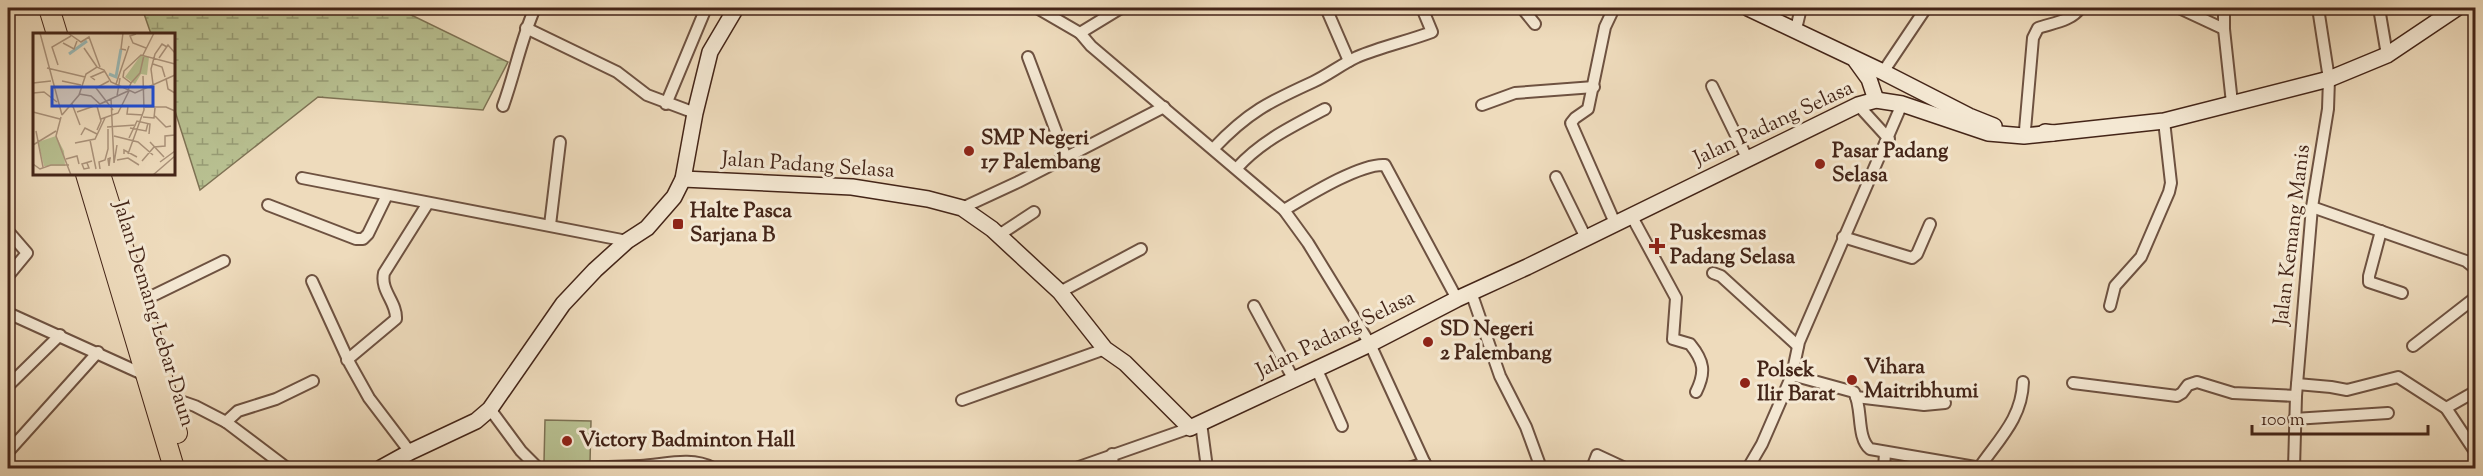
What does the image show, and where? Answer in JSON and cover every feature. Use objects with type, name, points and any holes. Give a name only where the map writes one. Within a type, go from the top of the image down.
[{"type":"highway","points":[[35,8],[44,33]]},
{"type":"highway","points":[[49,8],[57,33]]},
{"type":"highway","name":"Jalan Demang Lebar Daun","points":[[87,176],[186,468]]},
{"type":"highway","name":"Jalan Demang Lebar Daun","points":[[101,176],[140,302],[174,468]]},
{"type":"street","points":[[504,106],[515,74],[526,28],[535,8]]},
{"type":"street","points":[[666,104],[706,8]]},
{"type":"street","points":[[381,468],[476,421],[490,409],[563,304],[627,241],[647,228],[674,197],[683,179],[695,113],[710,52],[736,8]]},
{"type":"street","points":[[1037,8],[1080,33],[1091,46],[1214,148],[1284,210],[1308,243],[1370,344],[1426,466],[1409,468]]},
{"type":"street","points":[[1080,33],[1121,8]]},
{"type":"street","points":[[1326,8],[1349,61]]},
{"type":"street","points":[[1214,148],[1238,123],[1273,99],[1316,81],[1349,61],[1432,32],[1422,8]]},
{"type":"street","points":[[1522,8],[1535,24]]},
{"type":"street","points":[[1614,8],[1605,27],[1595,66],[1594,87],[1588,109],[1575,118],[1572,124],[1615,223]]},
{"type":"street","points":[[1748,8],[1796,29],[1995,127],[2053,133],[2164,121],[2328,80],[2386,55],[2457,8]]},
{"type":"street","points":[[1796,29],[1801,8]]},
{"type":"street","points":[[1883,72],[1926,8]]},
{"type":"street","points":[[2025,130],[2033,38],[2038,28],[2064,20],[2077,13],[2080,8]]},
{"type":"street","points":[[2179,8],[2224,29]]},
{"type":"street","points":[[2224,8],[2232,103]]},
{"type":"street","name":"Jalan Kemang Manis","points":[[2294,468],[2296,390],[2312,207],[2328,110],[2328,80],[2318,8]]},
{"type":"street","points":[[2379,8],[2386,55]]},
{"type":"street","points":[[526,28],[617,72],[647,95],[695,113]]},
{"type":"street","points":[[1028,57],[1066,158]]},
{"type":"street","points":[[1854,59],[1869,79],[1876,100]]},
{"type":"street","points":[[1712,86],[1747,158]]},
{"type":"street","points":[[1482,105],[1515,93],[1594,87]]},
{"type":"street","name":"Jalan Padang Selasa","points":[[683,179],[852,186],[928,199],[962,208],[999,235],[1060,292],[1106,349],[1195,425],[1317,370],[1858,105],[1876,100],[1902,104],[1988,134],[2024,136],[2053,133]]},
{"type":"street","points":[[1748,468],[1762,444],[1792,375],[1798,346],[1902,104]]},
{"type":"street","points":[[1858,105],[1888,139]]},
{"type":"street","points":[[962,208],[1164,107]]},
{"type":"street","points":[[1237,168],[1253,152],[1284,130],[1325,109]]},
{"type":"street","points":[[2110,306],[2115,286],[2141,257],[2169,192],[2171,183],[2164,121]]},
{"type":"street","points":[[550,225],[560,142]]},
{"type":"street","points":[[1284,210],[1321,188],[1371,167],[1385,165],[1464,296],[1526,427],[1541,468]]},
{"type":"street","points":[[1556,177],[1586,238]]},
{"type":"street","points":[[302,178],[627,241]]},
{"type":"street","points":[[268,205],[357,239],[363,239],[368,234],[387,195]]},
{"type":"street","points":[[347,360],[396,319],[396,312],[384,286],[384,273],[428,203]]},
{"type":"street","points":[[2312,207],[2466,261],[2475,268]]},
{"type":"street","points":[[999,235],[1034,212]]},
{"type":"street","points":[[1631,215],[1676,298],[1673,339],[1690,344],[1703,368],[1703,377],[1696,392]]},
{"type":"street","points":[[1843,237],[1912,258],[1917,255],[1930,224]]},
{"type":"street","points":[[8,231],[27,253],[8,276]]},
{"type":"street","points":[[2381,231],[2369,280],[2402,293]]},
{"type":"street","points":[[1060,292],[1141,249]]},
{"type":"street","points":[[140,302],[224,261]]},
{"type":"street","points":[[1713,273],[1721,276],[1798,346]]},
{"type":"street","points":[[312,281],[347,360],[369,398],[410,452]]},
{"type":"street","points":[[2413,346],[2475,297]]},
{"type":"street","points":[[1254,306],[1294,380]]},
{"type":"street","points":[[8,313],[98,352],[158,384],[226,422],[287,468]]},
{"type":"street","points":[[8,386],[60,335]]},
{"type":"street","points":[[962,400],[1106,349]]},
{"type":"street","points":[[8,452],[98,352]]},
{"type":"street","points":[[1317,370],[1342,426]]},
{"type":"street","points":[[1792,375],[1849,389],[1856,397],[1867,447],[1885,453],[1980,468],[2020,408],[2023,382]]},
{"type":"street","points":[[2073,383],[2177,396],[2188,385],[2200,382],[2233,393],[2349,390],[2398,377],[2446,408],[2475,453]]},
{"type":"street","points":[[226,422],[238,411],[276,399],[313,381]]},
{"type":"street","points":[[2446,408],[2475,392]]},
{"type":"street","points":[[1856,397],[1924,405],[1945,403]]},
{"type":"street","points":[[490,409],[521,451],[538,468],[644,466],[684,462],[696,462],[712,468]]},
{"type":"street","points":[[2294,419],[2388,413]]},
{"type":"street","points":[[1076,468],[1195,425],[1207,468]]},
{"type":"street","points":[[1884,468],[1885,453]]},
{"type":"street","points":[[1112,454],[1113,468]]},
{"type":"street","points":[[1592,468],[1597,455],[1626,468]]},
{"type":"green space","points":[[142,8],[397,8],[508,62],[483,110],[318,97],[200,190],[176,114],[176,33],[151,33]]},
{"type":"green space","name":"Victory Badminton Hall","points":[[545,420],[591,421],[590,463],[544,462]]},
{"type":"place","name":"SMP Negeri 17 Palembang","points":[[969,151]]},
{"type":"place","name":"Pasar Padang Selasa","points":[[1820,164]]},
{"type":"place","name":"Halte Pasca Sarjana B","points":[[678,224]]},
{"type":"place","name":"Puskesmas Padang Selasa","points":[[1657,246]]},
{"type":"place","name":"SD Negeri 2 Palembang","points":[[1428,342]]},
{"type":"place","name":"Vihara Maitribhumi","points":[[1852,380]]},
{"type":"place","name":"Polsek Ilir Barat","points":[[1745,383]]},
{"type":"place","name":"Victory Badminton Hall","points":[[567,441]]}]
